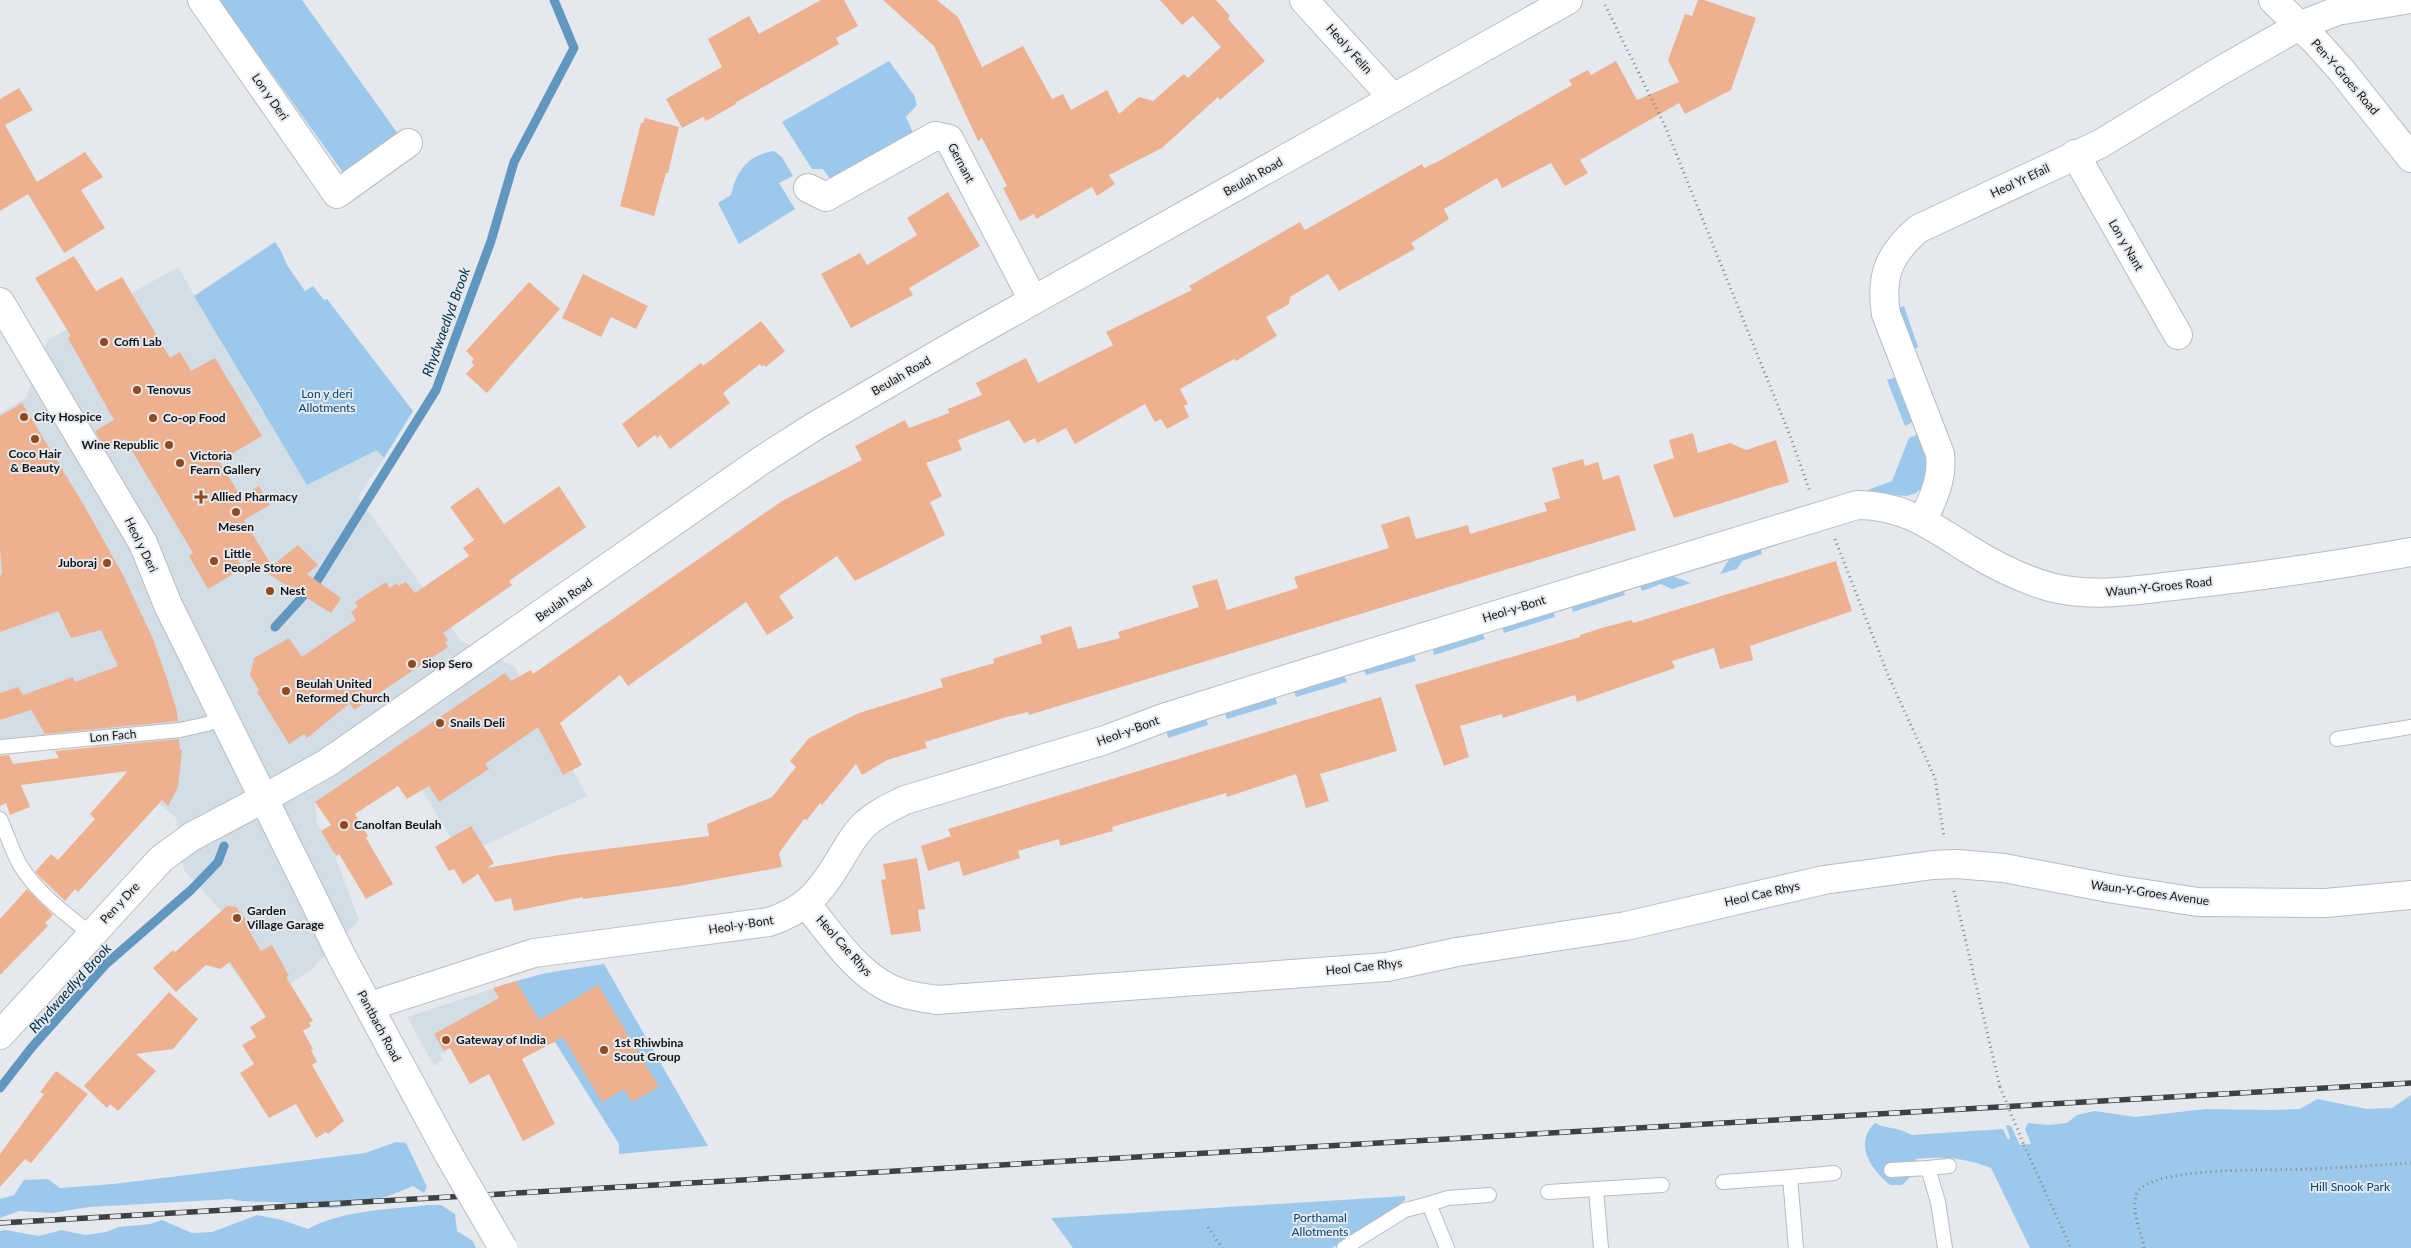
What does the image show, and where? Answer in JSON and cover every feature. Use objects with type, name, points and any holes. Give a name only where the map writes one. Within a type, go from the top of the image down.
[{"type":"street","name":"Lon y Deri","points":[[202,0],[337,194],[408,143]]},
{"type":"street","name":"Heol y Felin","points":[[1304,0],[1393,98]]},
{"type":"street","name":"Beulah Road","points":[[263,799],[327,763],[815,426],[1033,300],[1568,0]]},
{"type":"street","name":"Pen-Y-Groes Road","points":[[2273,0],[2300,26],[2353,84],[2411,158]]},
{"type":"street","name":"Heol Yr Efail","points":[[1923,520],[1940,477],[1940,454],[1886,314],[1884,298],[1888,268],[1901,244],[1918,230],[2075,154],[2100,144],[2220,71],[2300,26],[2337,11],[2405,0]]},
{"type":"street","name":"Gernant","points":[[808,188],[826,196],[935,136],[948,139],[1033,300]]},
{"type":"street","name":"Lon y Nant","points":[[2075,154],[2178,335]]},
{"type":"street","name":"Heol y Deri","points":[[0,302],[143,543],[168,604],[263,799]]},
{"type":"street","name":"Heol-y-Bont","points":[[370,1006],[534,953],[751,926],[787,916],[806,904],[818,893],[851,840],[864,824],[880,812],[906,800],[1105,740],[1200,706],[1857,505],[1879,505],[1923,520]]},
{"type":"street","name":"Waun-Y-Groes Road","points":[[1923,520],[1990,561],[2021,576],[2050,587],[2079,592],[2108,593],[2275,574],[2411,552]]},
{"type":"street","name":"Pen y Dre","points":[[0,1035],[161,859],[220,820],[263,799]]},
{"type":"street","name":"Pantbach Road","points":[[263,799],[342,959],[370,1006],[449,1155],[503,1248]]},
{"type":"street","name":"Heol Cae Rhys","points":[[806,904],[868,974],[885,986],[910,996],[937,1000],[1387,967],[1457,952],[1626,926],[1824,880],[1950,866]]},
{"type":"street","name":"Waun-Y-Groes Avenue","points":[[1950,866],[2004,868],[2114,890],[2198,902],[2326,903],[2411,894]]},
{"type":"lane","name":"Lon Fach","points":[[0,747],[180,730],[207,724],[224,716]]},
{"type":"lane","points":[[2337,739],[2411,727]]},
{"type":"lane","points":[[0,819],[19,863],[28,877],[60,908],[91,934]]},
{"type":"lane","points":[[1892,1170],[1949,1166]]},
{"type":"lane","points":[[1928,1168],[1938,1202],[1945,1248]]},
{"type":"lane","points":[[1723,1182],[1834,1174]]},
{"type":"lane","points":[[1790,1177],[1796,1248]]},
{"type":"lane","points":[[1548,1192],[1662,1185]]},
{"type":"lane","points":[[1596,1190],[1601,1248]]},
{"type":"lane","points":[[1344,1248],[1405,1210],[1448,1198],[1489,1194]]},
{"type":"lane","points":[[1429,1204],[1447,1248]]},
{"type":"path","points":[[1605,5],[1665,126],[1791,438],[1810,495]]},
{"type":"path","points":[[1834,535],[1888,675],[1935,778],[1950,866],[2000,1088],[2071,1248]]},
{"type":"path","points":[[2144,1248],[2135,1204],[2136,1195],[2141,1189],[2156,1181],[2180,1175],[2222,1172],[2411,1164]]},
{"type":"path","points":[[1208,1226],[1222,1248]]},
{"type":"shaded area","points":[[178,267],[263,413],[378,450],[384,458],[358,497],[461,641],[515,667],[587,796],[465,855],[451,838],[396,747],[315,802],[317,823],[331,846],[359,920],[311,970],[259,1005],[229,964],[251,943],[184,870],[176,818],[92,745],[0,751],[0,413],[26,398],[48,340]]},
{"type":"shaded area","points":[[516,981],[479,1033],[440,1054],[443,1060],[434,1066],[407,1017]]},
{"type":"green space","points":[[219,0],[302,0],[401,138],[347,178]]},
{"type":"green space","points":[[889,61],[914,95],[917,105],[906,117],[913,133],[836,181],[830,179],[823,169],[812,169],[782,122]]},
{"type":"green space","points":[[774,151],[782,157],[793,176],[779,183],[795,209],[739,244],[718,203],[731,195],[740,171],[745,165],[757,156]]},
{"type":"green space","name":"Lon y deri Allotments","points":[[275,242],[287,265],[305,291],[313,286],[324,300],[327,299],[413,411],[384,458],[377,450],[307,485],[194,296]]},
{"type":"green space","points":[[1904,306],[1918,347],[1912,350],[1896,309]]},
{"type":"green space","points":[[1896,377],[1913,422],[1905,426],[1887,380]]},
{"type":"green space","points":[[1921,433],[1931,458],[1924,486],[1916,493],[1907,496],[1866,493],[1870,489],[1892,481],[1909,438]]},
{"type":"green space","points":[[1759,544],[1762,554],[1742,561],[1737,569],[1720,574],[1734,552]]},
{"type":"green space","points":[[1664,573],[1691,583],[1672,589],[1661,584],[1642,591],[1638,581]]},
{"type":"green space","points":[[1622,587],[1625,595],[1573,612],[1571,603]]},
{"type":"green space","points":[[1552,609],[1555,617],[1504,633],[1501,625]]},
{"type":"green space","points":[[1481,630],[1485,639],[1434,655],[1432,646]]},
{"type":"green space","points":[[1413,652],[1416,661],[1366,675],[1363,668]]},
{"type":"green space","points":[[1343,673],[1347,682],[1296,697],[1293,689]]},
{"type":"green space","points":[[1275,694],[1277,704],[1227,719],[1224,710]]},
{"type":"green space","points":[[1205,715],[1208,725],[1168,738],[1166,730]]},
{"type":"green space","points":[[604,964],[708,1146],[619,1154],[619,1144],[555,1042],[552,1043],[516,981],[546,973]]},
{"type":"green space","name":"Hill Snook Park","points":[[2411,1095],[2411,1248],[2030,1248],[1991,1168],[1954,1159],[1916,1159],[1916,1171],[1902,1185],[1890,1185],[1871,1164],[1865,1148],[1865,1139],[1875,1123],[1912,1135],[2003,1129],[2008,1140],[2010,1138],[2006,1125],[2011,1126],[2020,1145],[2031,1144],[2025,1129],[2028,1123],[2049,1125],[2067,1123],[2077,1115],[2095,1111],[2135,1117],[2206,1109],[2300,1109],[2317,1099],[2367,1109],[2392,1108]]},
{"type":"green space","points":[[396,1142],[406,1143],[427,1187],[424,1193],[413,1186],[373,1201],[331,1208],[231,1199],[89,1207],[52,1213],[19,1211],[0,1218],[0,1199],[14,1195],[24,1180],[48,1179],[60,1188],[113,1184],[365,1153]]},
{"type":"green space","name":"Porthamal Allotments","points":[[1405,1196],[1405,1200],[1373,1224],[1332,1248],[1073,1248],[1051,1218]]},
{"type":"green space","points":[[428,1205],[441,1205],[455,1214],[457,1231],[473,1241],[476,1248],[0,1248],[0,1231],[5,1230],[39,1236],[62,1230],[85,1235],[106,1232],[119,1227],[150,1224],[162,1220],[192,1233],[212,1232],[257,1215],[282,1220],[308,1229],[334,1218]]},
{"type":"building","points":[[821,0],[844,0],[858,26],[836,38],[839,44],[736,104],[706,121],[703,117],[682,128],[666,99],[722,67],[708,39],[749,16],[759,34]]},
{"type":"building","points":[[883,0],[937,0],[958,17],[982,67],[1023,46],[1052,99],[1063,94],[1071,110],[1107,90],[1119,114],[1139,97],[1153,101],[1184,74],[1188,78],[1221,47],[1193,16],[1182,25],[1160,0],[1216,0],[1230,16],[1228,19],[1265,61],[1220,100],[1218,97],[1162,148],[1109,175],[1115,184],[1097,196],[1092,187],[1036,219],[1034,214],[1020,221],[1003,188],[1007,186],[982,138],[978,141],[934,46]]},
{"type":"building","points":[[1698,0],[1704,0],[1756,18],[1731,90],[1685,114],[1679,103],[1580,160],[1588,173],[1565,186],[1551,163],[1502,188],[1497,178],[1444,209],[1449,219],[1411,243],[1415,249],[1339,291],[1328,274],[1290,297],[1289,304],[1266,317],[1277,336],[1236,361],[1234,359],[1180,389],[1188,404],[1184,406],[1189,417],[1167,429],[1161,419],[1155,422],[1145,404],[1075,444],[1066,428],[1037,443],[1035,438],[1024,443],[1009,420],[958,440],[962,450],[926,463],[942,496],[930,502],[945,535],[855,581],[837,556],[779,596],[794,618],[767,635],[746,602],[628,686],[620,675],[560,723],[582,765],[563,775],[538,727],[485,764],[489,769],[439,802],[429,786],[407,799],[398,786],[355,814],[368,836],[366,838],[393,884],[366,899],[339,854],[336,856],[321,831],[331,825],[315,802],[505,673],[511,681],[531,670],[533,674],[782,501],[862,460],[855,446],[905,420],[909,428],[949,413],[948,409],[982,395],[976,383],[1026,358],[1038,383],[1113,345],[1106,332],[1192,290],[1189,286],[1300,222],[1305,230],[1422,164],[1424,168],[1439,161],[1572,85],[1569,80],[1588,70],[1591,75],[1616,61],[1637,100],[1679,82],[1668,60],[1685,14],[1692,16]]},
{"type":"building","points":[[19,88],[33,110],[5,125],[37,182],[85,152],[103,177],[81,190],[105,228],[64,253],[28,194],[0,211],[0,99]]},
{"type":"building","points":[[645,118],[679,127],[668,173],[666,173],[654,216],[620,206],[641,123],[643,123]]},
{"type":"building","points":[[948,192],[980,246],[909,288],[913,295],[851,328],[821,274],[860,253],[867,265],[917,235],[907,218]]},
{"type":"building","points":[[74,256],[96,291],[122,277],[170,358],[180,352],[191,371],[215,358],[262,436],[219,461],[241,497],[259,486],[270,505],[244,520],[272,566],[298,545],[318,565],[307,574],[341,598],[331,613],[233,552],[243,568],[208,589],[189,556],[193,553],[125,439],[106,450],[95,431],[114,420],[68,338],[71,336],[35,278]]},
{"type":"building","points":[[583,274],[648,306],[636,329],[611,317],[601,337],[562,318]]},
{"type":"building","points":[[529,282],[560,309],[487,393],[466,374],[474,365],[471,362],[474,359],[466,351]]},
{"type":"building","points":[[761,321],[785,351],[766,367],[764,365],[762,367],[760,364],[723,393],[730,403],[670,449],[660,435],[657,438],[655,435],[638,448],[622,424],[701,363],[703,366]]},
{"type":"building","points":[[22,403],[85,507],[124,577],[153,639],[169,685],[178,721],[45,734],[26,701],[31,710],[0,720],[0,693],[18,687],[23,695],[73,677],[75,682],[118,666],[101,630],[71,638],[58,611],[0,632],[0,577],[2,573],[0,547],[0,416]]},
{"type":"building","points":[[1693,433],[1698,453],[1730,443],[1746,450],[1776,440],[1789,482],[1674,518],[1653,465],[1674,458],[1669,440]]},
{"type":"building","points":[[1583,459],[1585,466],[1598,462],[1603,480],[1619,475],[1636,530],[1029,715],[1028,712],[1007,717],[925,742],[927,748],[887,760],[862,775],[856,764],[822,805],[820,803],[807,820],[804,819],[779,853],[782,867],[679,886],[583,899],[583,897],[514,911],[511,898],[495,902],[478,874],[463,884],[454,869],[449,871],[435,847],[471,826],[494,863],[487,868],[559,855],[709,836],[707,824],[772,797],[796,767],[790,761],[809,738],[859,713],[943,687],[940,679],[994,663],[993,659],[1042,643],[1040,636],[1071,626],[1078,649],[1120,638],[1118,632],[1199,607],[1192,586],[1217,579],[1227,610],[1298,588],[1294,577],[1389,548],[1381,525],[1409,516],[1416,539],[1468,525],[1470,534],[1547,511],[1544,503],[1560,498],[1552,468]]},
{"type":"building","points":[[559,486],[586,527],[509,581],[512,585],[443,633],[448,640],[445,642],[448,647],[354,710],[350,703],[307,738],[304,734],[289,744],[257,692],[259,690],[250,675],[254,658],[289,638],[302,657],[356,620],[351,612],[358,607],[355,602],[386,582],[390,588],[397,583],[398,586],[406,582],[415,593],[469,556],[463,548],[474,540],[450,507],[478,487],[504,524]]},
{"type":"building","points":[[1836,561],[1852,611],[1750,646],[1753,660],[1720,669],[1714,648],[1672,661],[1675,668],[1577,702],[1575,695],[1503,718],[1502,714],[1460,726],[1469,757],[1444,766],[1415,685],[1580,637],[1580,635],[1605,627],[1632,620],[1633,623]]},
{"type":"building","points":[[1381,697],[1397,751],[1320,774],[1329,801],[1306,808],[1296,774],[1227,797],[1226,793],[1112,827],[1113,831],[1060,846],[1059,839],[1018,851],[1020,858],[963,876],[959,861],[928,871],[921,846],[951,836],[948,829]]},
{"type":"building","points":[[179,739],[180,750],[182,750],[178,787],[168,806],[162,800],[78,892],[75,889],[65,901],[35,872],[51,854],[58,860],[95,819],[90,814],[128,771],[21,785],[30,807],[10,815],[6,803],[0,806],[0,756],[9,755],[13,764],[59,758],[55,751]]},
{"type":"building","points":[[917,858],[925,909],[918,910],[921,931],[891,935],[881,880],[886,879],[883,864]]},
{"type":"building","points":[[27,889],[53,915],[45,923],[48,926],[0,975],[0,919]]},
{"type":"building","points":[[227,906],[236,907],[246,920],[247,927],[261,951],[272,945],[289,976],[286,977],[313,1021],[309,1023],[311,1026],[303,1031],[313,1049],[311,1050],[317,1062],[312,1065],[344,1121],[328,1134],[326,1132],[316,1138],[296,1104],[269,1118],[240,1073],[254,1064],[242,1045],[256,1037],[250,1027],[266,1017],[230,962],[220,969],[206,965],[176,992],[153,968],[173,950],[175,952]]},
{"type":"building","points":[[516,981],[539,1020],[598,985],[659,1087],[632,1102],[624,1089],[602,1102],[563,1037],[522,1059],[555,1124],[523,1141],[489,1074],[470,1084],[450,1048],[444,1051],[434,1034],[499,998],[493,988]]},
{"type":"building","points":[[169,992],[198,1019],[173,1049],[136,1054],[156,1071],[118,1111],[110,1104],[107,1108],[84,1086]]},
{"type":"building","points":[[56,1071],[88,1094],[31,1163],[25,1159],[0,1187],[0,1154],[44,1094],[40,1092]]},
{"type":"waterway","name":"Rhydwaedlyd Brook","points":[[275,627],[317,581],[436,390],[491,241],[514,162],[574,48],[554,0]]},
{"type":"waterway","name":"Rhydwaedlyd Brook","points":[[0,1088],[32,1047],[106,964],[191,890],[218,862],[224,846]]},
{"type":"railway","points":[[0,1223],[2411,1083]]},
{"type":"place","name":"Coffi Lab","points":[[104,342]]},
{"type":"place","name":"Tenovus","points":[[137,390]]},
{"type":"place","name":"City Hospice","points":[[24,417]]},
{"type":"place","name":"Co-op Food","points":[[153,418]]},
{"type":"place","name":"Coco Hair & Beauty","points":[[35,439]]},
{"type":"place","name":"Wine Republic","points":[[169,445]]},
{"type":"place","name":"Victoria Fearn Gallery","points":[[180,463]]},
{"type":"place","name":"Allied Pharmacy","points":[[201,497]]},
{"type":"place","name":"Mesen","points":[[236,512]]},
{"type":"place","name":"Little People Store","points":[[214,561]]},
{"type":"place","name":"Juboraj","points":[[107,563]]},
{"type":"place","name":"Nest","points":[[270,591]]},
{"type":"place","name":"Siop Sero","points":[[412,664]]},
{"type":"place","name":"Beulah United Reformed Church","points":[[286,691]]},
{"type":"place","name":"Snails Deli","points":[[440,723]]},
{"type":"place","name":"Canolfan Beulah","points":[[344,825]]},
{"type":"place","name":"Garden Village Garage","points":[[237,918]]},
{"type":"place","name":"Gateway of India","points":[[446,1040]]},
{"type":"place","name":"1st Rhiwbina Scout Group","points":[[604,1050]]}]
